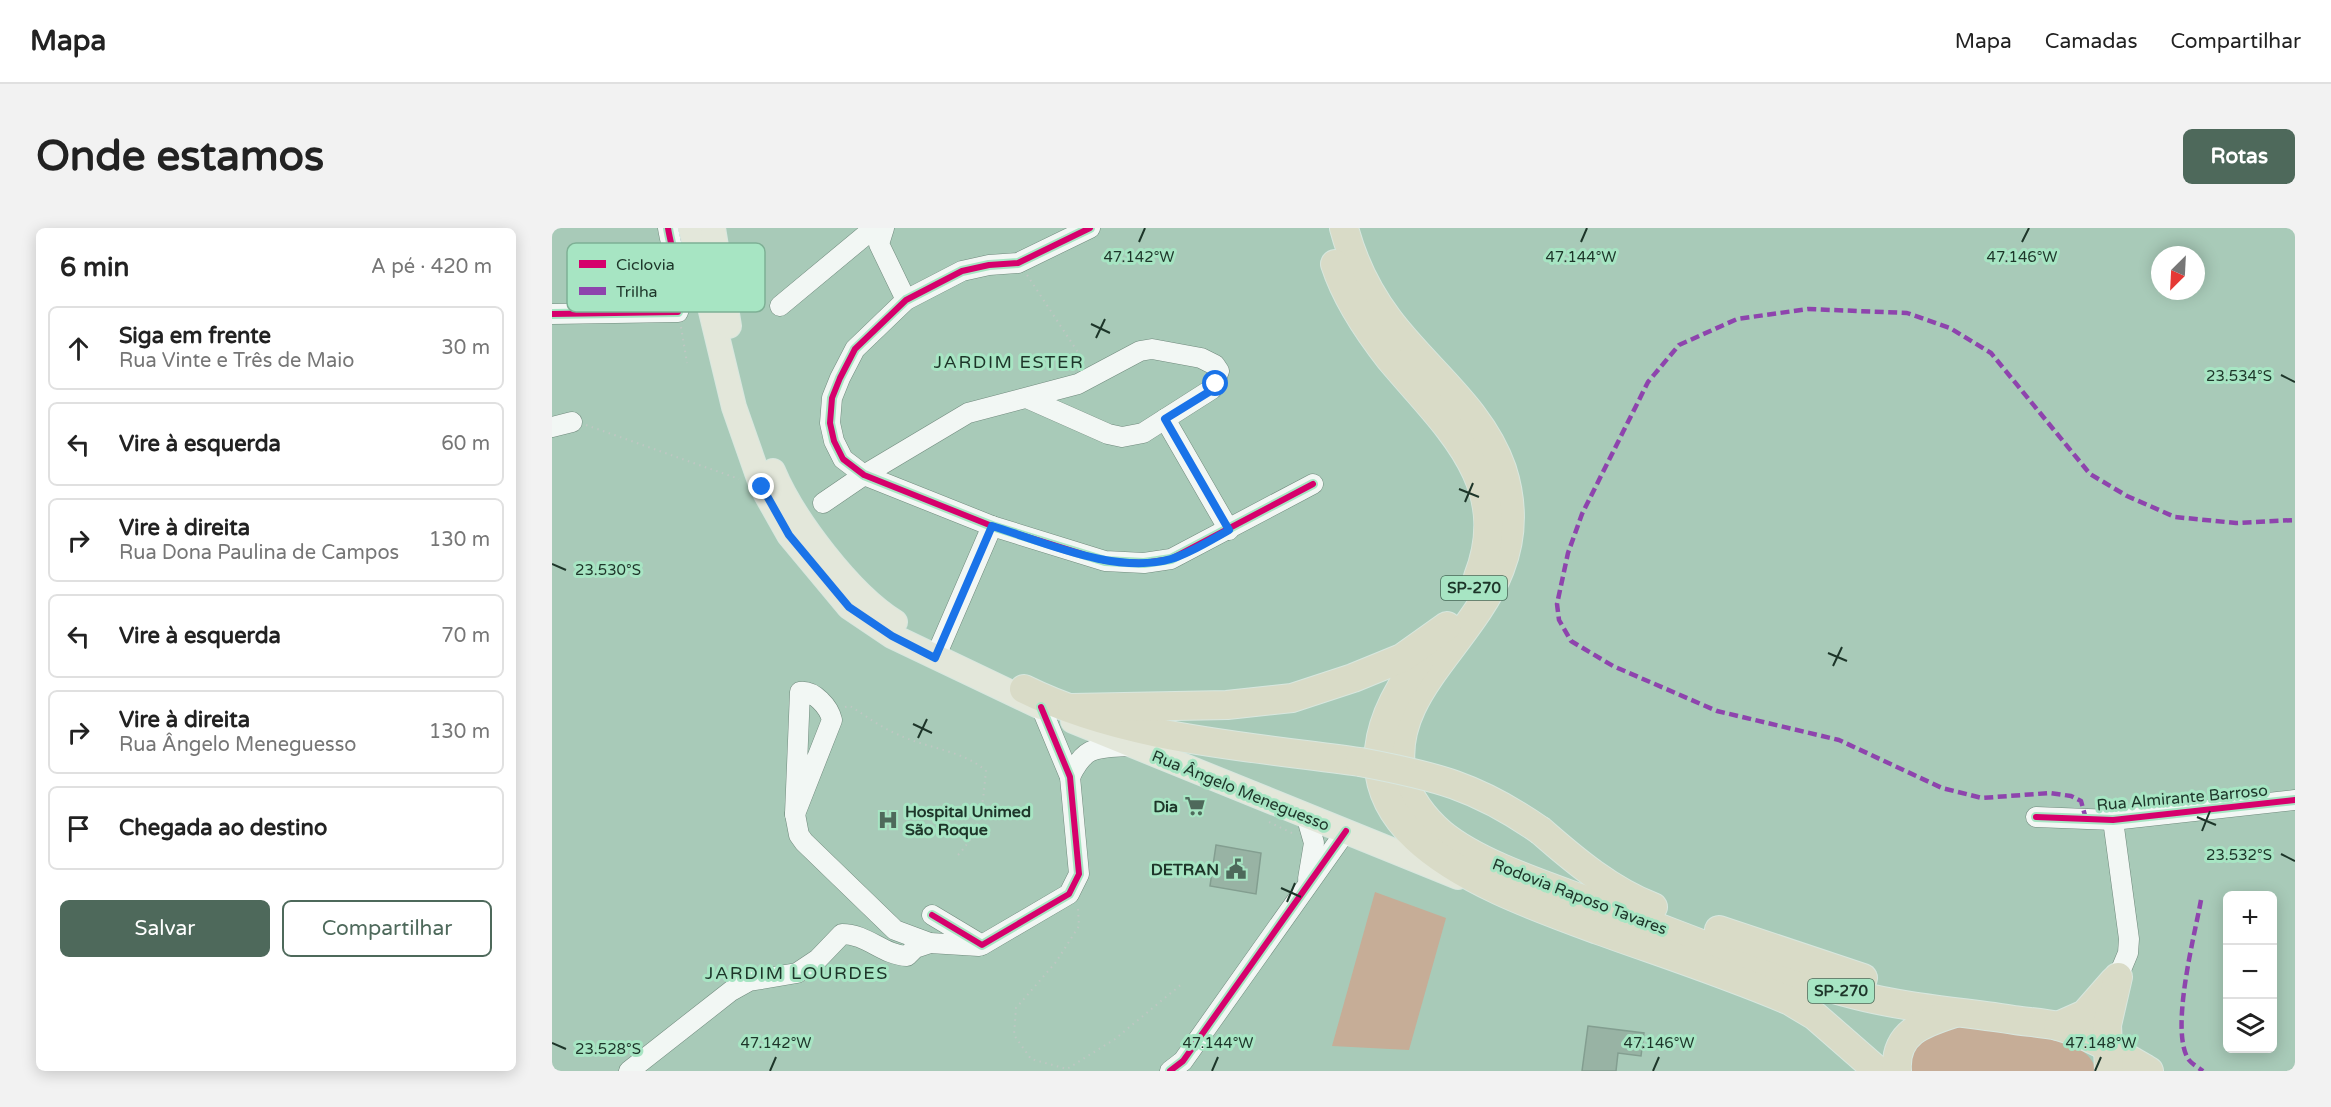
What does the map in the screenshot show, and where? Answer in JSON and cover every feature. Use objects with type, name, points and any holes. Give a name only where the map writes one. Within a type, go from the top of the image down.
[{"type":"highway","name":"Rodovia Raposo Tavares","points":[[1324,228],[1338,272],[1353,306],[1389,357],[1461,440],[1476,465],[1484,491],[1488,521],[1487,544],[1482,568],[1461,610],[1410,673],[1393,700],[1380,741],[1378,774],[1394,814],[1424,846],[1462,873],[1519,901],[1790,1001],[1815,1016],[1878,1071]]},
{"type":"highway","name":"Rodovia Raposo Tavares","points":[[1344,228],[1350,252],[1378,305],[1396,329],[1471,413],[1488,440],[1502,469],[1509,500],[1509,533],[1504,562],[1493,588],[1480,611],[1425,684],[1404,727],[1400,753],[1402,778],[1427,819],[1445,836],[1464,847],[1539,883],[1793,978],[1860,996],[2058,1026],[2103,1057],[2149,1071]]},
{"type":"highway","points":[[1072,708],[1227,705],[1292,698],[1353,678],[1402,658],[1447,626]]},
{"type":"highway","points":[[1020,695],[1072,708],[1097,718],[1168,735],[1360,762],[1440,778],[1477,792],[1514,812],[1625,895],[1650,906],[1876,981],[1953,1010]]},
{"type":"highway","points":[[2058,1026],[2085,1014],[2118,977]]},
{"type":"highway","points":[[2103,1057],[2109,1008],[2118,977]]},
{"type":"highway","points":[[1897,1071],[1899,1050],[1910,1033],[1923,1023],[1953,1010]]},
{"type":"main road","points":[[691,228],[695,243]]},
{"type":"main road","points":[[711,312],[734,407],[765,493],[789,535],[849,607],[892,636],[937,652]]},
{"type":"main road","points":[[728,312],[746,405],[780,488],[823,551],[887,617],[937,652],[1020,695]]},
{"type":"main road","name":"Rua Ângelo Meneguesso","points":[[1020,695],[1129,746],[1519,901]]},
{"type":"street","points":[[668,228],[671,243]]},
{"type":"street","points":[[780,306],[874,228]]},
{"type":"street","points":[[884,228],[879,244],[906,300]]},
{"type":"street","points":[[1090,228],[1018,263],[962,271],[906,300],[855,349],[832,398],[830,423],[834,441],[843,459],[864,475],[992,526],[1105,561],[1144,563],[1171,559],[1313,484]]},
{"type":"street","points":[[552,314],[678,312]]},
{"type":"street","points":[[823,503],[864,475],[968,413],[1029,399],[1095,377],[1140,351],[1152,349],[1201,358],[1215,365],[1219,371],[1212,390],[1143,433],[1122,437],[1108,434],[1029,399]]},
{"type":"street","points":[[1165,419],[1229,530]]},
{"type":"street","points":[[552,427],[572,422]]},
{"type":"street","points":[[937,652],[992,526]]},
{"type":"street","points":[[795,814],[832,720],[830,709],[807,692],[800,692],[795,814],[799,836],[877,915],[895,930],[930,942],[973,947],[982,945],[1070,894],[1079,874],[1070,777],[1020,695]]},
{"type":"street","points":[[1070,777],[1079,758],[1087,752],[1095,748],[1129,746]]},
{"type":"street","name":"Rua Almirante Barroso","points":[[2036,817],[2113,820],[2295,800]]},
{"type":"street","points":[[1306,815],[1314,843],[1307,884]]},
{"type":"street","points":[[2113,820],[2129,939],[2128,953],[2118,977]]},
{"type":"street","points":[[1170,1071],[1182,1061],[1346,831]]},
{"type":"street","points":[[932,915],[982,945]]},
{"type":"street","points":[[629,1071],[731,991],[749,981],[797,973],[818,959],[842,934],[855,934],[895,955],[907,956],[915,948],[930,942]]},
{"type":"path","points":[[1018,263],[1095,377]]},
{"type":"path","points":[[678,312],[687,363]]},
{"type":"path","points":[[572,422],[603,429],[732,475],[765,493]]},
{"type":"path","points":[[830,709],[850,706],[897,735],[935,750],[974,760],[986,771],[980,822],[972,840],[958,855]]},
{"type":"path","points":[[1076,882],[1079,926],[1056,962],[1016,1008],[1014,1035],[1031,1059],[1067,1069],[1115,1039],[1183,983]]},
{"type":"shaded area","points":[[1375,892],[1446,918],[1409,1050],[1332,1046]]},
{"type":"shaded area","points":[[2006,1026],[2059,1039],[2072,1045],[2092,1060],[2096,1071],[1906,1071],[1910,1041],[1931,1027]]},
{"type":"building","name":"DETRAN","points":[[1216,845],[1261,853],[1256,894],[1210,886]]},
{"type":"building","points":[[1588,1026],[1644,1033],[1641,1056],[1618,1053],[1616,1071],[1582,1071]]},
{"type":"marked path","points":[[2086,819],[2081,801],[2071,796],[2050,793],[1982,798],[1942,788],[1839,740],[1717,711],[1613,666],[1571,641],[1559,620],[1557,604],[1568,553],[1582,514],[1648,382],[1679,345],[1737,319],[1808,309],[1907,313],[1950,328],[1991,353],[2090,474],[2127,496],[2175,517],[2236,523],[2295,520]]},
{"type":"marked path","points":[[2201,900],[2185,982],[2182,1028],[2184,1046],[2189,1060],[2203,1071]]},
{"type":"cycle path","points":[[668,228],[671,243]]},
{"type":"cycle path","points":[[1090,228],[1018,263],[989,265],[962,271],[906,300],[855,349],[832,398],[830,423],[834,441],[843,459],[864,475],[992,526],[1105,561],[1144,563],[1171,559],[1313,484]]},
{"type":"cycle path","points":[[552,314],[678,312]]},
{"type":"cycle path","points":[[932,915],[982,945],[1069,894],[1079,874],[1070,777],[1041,707]]},
{"type":"cycle path","points":[[2036,817],[2113,820],[2295,800]]},
{"type":"cycle path","points":[[1170,1071],[1183,1061],[1346,831]]},
{"type":"place","name":"Dia","points":[[1195,806]]},
{"type":"place","name":"Hospital Unimed São Roque","points":[[888,820]]},
{"type":"place","name":"DETRAN","points":[[1236,869]]},
{"type":"district","name":"JARDIM ESTER","points":[[1009,362]]},
{"type":"district","name":"JARDIM LOURDES","points":[[797,973]]},
{"type":"route","points":[[762,487],[789,535],[849,607],[892,636],[935,658],[992,526],[1105,561],[1144,563],[1171,559],[1229,530],[1165,419],[1212,390],[1216,384]]}]
